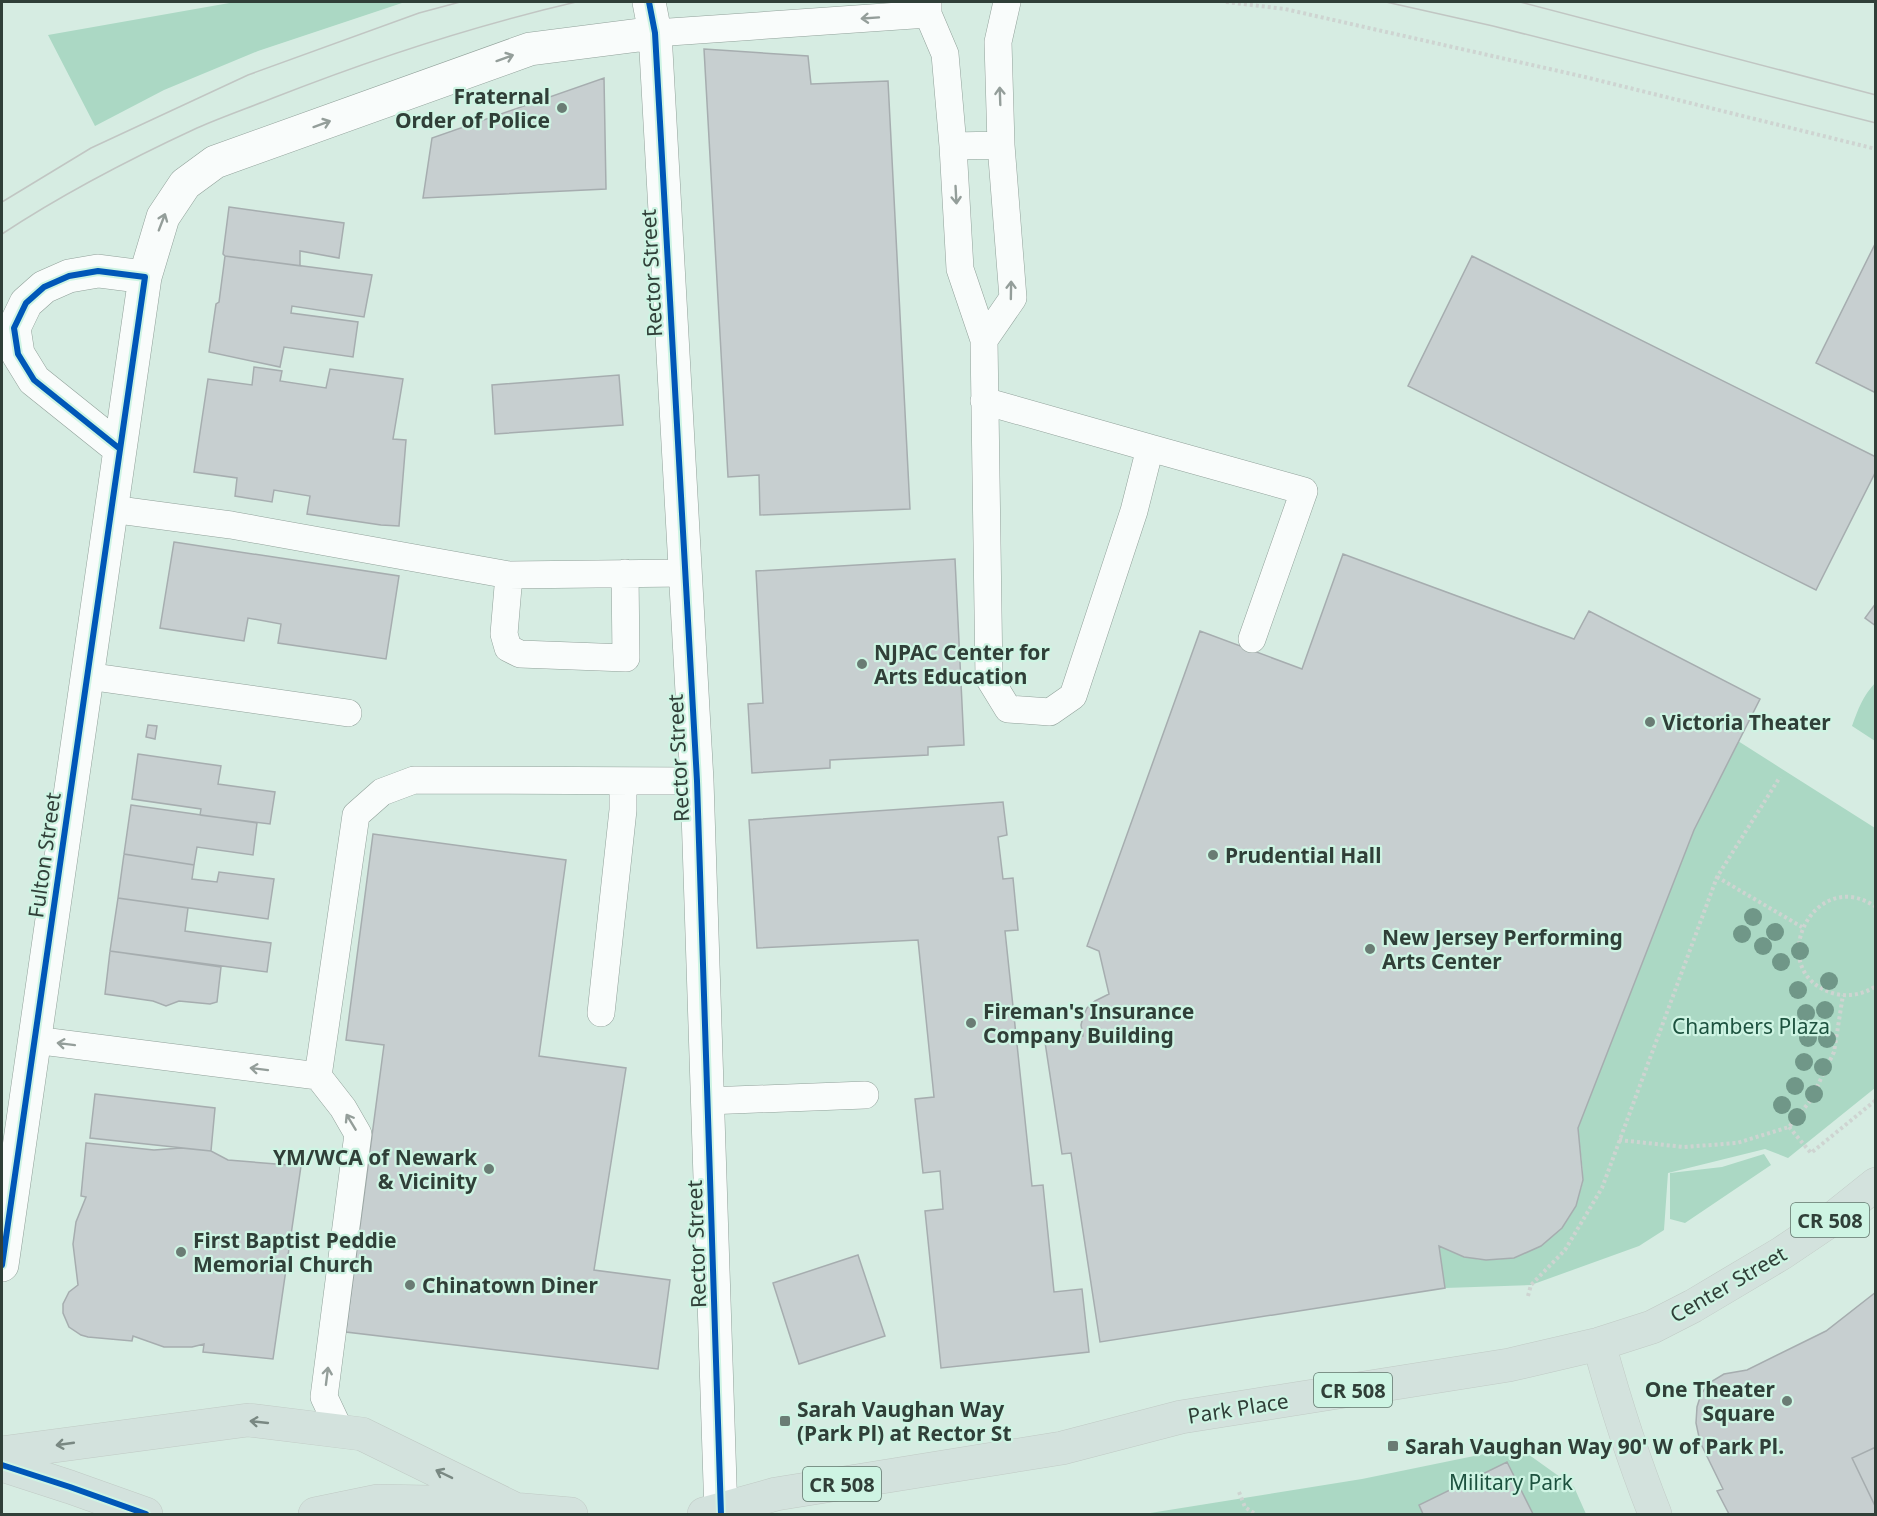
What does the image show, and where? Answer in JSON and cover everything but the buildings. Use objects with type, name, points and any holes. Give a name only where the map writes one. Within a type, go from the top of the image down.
[{"type":"main road","name":"Center Street","points":[[1599,1344],[1652,1327],[1693,1306],[1782,1253],[1831,1220],[1875,1184]]},
{"type":"main road","points":[[1599,1344],[1619,1418],[1655,1515]]},
{"type":"main road","name":"Park Place","points":[[715,1513],[776,1494],[1062,1448],[1181,1418],[1509,1365],[1599,1344]]},
{"type":"main road","points":[[2,1453],[248,1420],[362,1434],[515,1509]]},
{"type":"main road","points":[[2,1466],[70,1487],[146,1515]]},
{"type":"main road","points":[[315,1515],[378,1501],[515,1509],[571,1515]]},
{"type":"street","name":"Rector Street","points":[[648,2],[655,33],[697,781],[707,1101],[715,1513]]},
{"type":"street","name":"Fulton Street","points":[[2,1265],[145,278],[163,217],[185,184],[215,162],[530,49],[655,33]]},
{"type":"street","points":[[120,449],[34,380],[18,354],[15,328],[26,303],[44,287],[69,276],[98,271],[145,278]]},
{"type":"lane","points":[[984,340],[1013,298],[1002,144],[998,42],[1007,2]]},
{"type":"lane","points":[[655,33],[928,8],[945,54],[960,269],[984,340],[989,678],[1008,709],[1050,712],[1073,696],[1134,511],[1150,448]]},
{"type":"lane","points":[[953,146],[1002,144]]},
{"type":"lane","points":[[984,402],[1304,491],[1252,639]]},
{"type":"lane","points":[[111,509],[231,525],[508,575],[685,573]]},
{"type":"lane","points":[[508,575],[504,634],[508,648],[520,654],[626,658],[625,573]]},
{"type":"lane","points":[[87,676],[348,713]]},
{"type":"lane","points":[[318,1077],[357,815],[382,792],[414,780],[697,781]]},
{"type":"lane","points":[[601,1013],[623,810],[623,781]]},
{"type":"lane","points":[[34,1040],[318,1077],[343,1108],[358,1134],[324,1397],[339,1431]]},
{"type":"lane","points":[[707,1101],[865,1095]]},
{"type":"path","points":[[1226,2],[1285,9],[1585,77],[1875,149]]},
{"type":"path","points":[[1528,1296],[1531,1285],[1564,1250],[1602,1188],[1717,877],[1780,777]]},
{"type":"path","points":[[1717,877],[1802,927]]},
{"type":"path","points":[[1875,905],[1857,898],[1841,898],[1825,903],[1811,913],[1802,927],[1798,942],[1799,958],[1805,972],[1815,984],[1828,992],[1857,995],[1875,986]]},
{"type":"path","points":[[1619,1140],[1684,1147],[1737,1143],[1789,1127],[1810,1101],[1834,1052],[1843,995]]},
{"type":"path","points":[[1789,1127],[1811,1153],[1875,1100]]},
{"type":"path","points":[[1239,1492],[1245,1507],[1255,1515]]},
{"type":"green space","points":[[235,2],[405,2],[258,51],[164,90],[95,126],[48,35]]},
{"type":"green space","points":[[1875,683],[1875,741],[1852,726],[1861,703]]},
{"type":"green space","name":"Chambers Plaza","points":[[1738,741],[1875,828],[1875,1088],[1788,1158],[1765,1149],[1668,1173],[1664,1230],[1639,1246],[1531,1285],[1445,1288],[1439,1246],[1481,1260],[1516,1256],[1543,1243],[1555,1234],[1573,1211],[1583,1181],[1578,1128],[1694,830]]},
{"type":"green space","points":[[1764,1154],[1771,1165],[1685,1223],[1670,1219],[1670,1173],[1722,1167]]},
{"type":"green space","name":"Military Park","points":[[1518,1447],[1574,1487],[1586,1514],[1144,1514],[1362,1479]]},
{"type":"tram line","points":[[2,202],[91,148],[248,75],[419,13],[460,2]]},
{"type":"tram line","points":[[2,234],[49,204],[98,177],[216,120],[423,44],[576,2]]},
{"type":"tram line","points":[[1386,2],[1493,26],[1876,123]]},
{"type":"tram line","points":[[1520,2],[1876,95]]},
{"type":"cycle path","points":[[649,2],[655,33],[697,781],[721,1514]]},
{"type":"cycle path","points":[[2,1265],[145,277],[98,271],[69,276],[44,287],[26,303],[14,328],[18,354],[34,380],[120,449]]},
{"type":"cycle path","points":[[2,1465],[146,1514]]},
{"type":"place","name":"Fraternal Order of Police","points":[[562,108]]},
{"type":"place","name":"NJPAC Center for Arts Education","points":[[862,664]]},
{"type":"place","name":"Victoria Theater","points":[[1650,722]]},
{"type":"place","name":"Prudential Hall","points":[[1213,855]]},
{"type":"place","name":"New Jersey Performing Arts Center","points":[[1370,949]]},
{"type":"place","name":"Fireman's Insurance Company Building","points":[[971,1023]]},
{"type":"place","name":"YM/WCA of Newark & Vicinity","points":[[489,1169]]},
{"type":"place","name":"First Baptist Peddie Memorial Church","points":[[181,1252]]},
{"type":"place","name":"Chinatown Diner","points":[[410,1285]]},
{"type":"place","name":"One Theater Square","points":[[1787,1401]]},
{"type":"place","name":"Sarah Vaughan Way (Park Pl) at Rector St","points":[[785,1421]]},
{"type":"place","name":"Sarah Vaughan Way 90' W of Park Pl.","points":[[1393,1446]]}]
